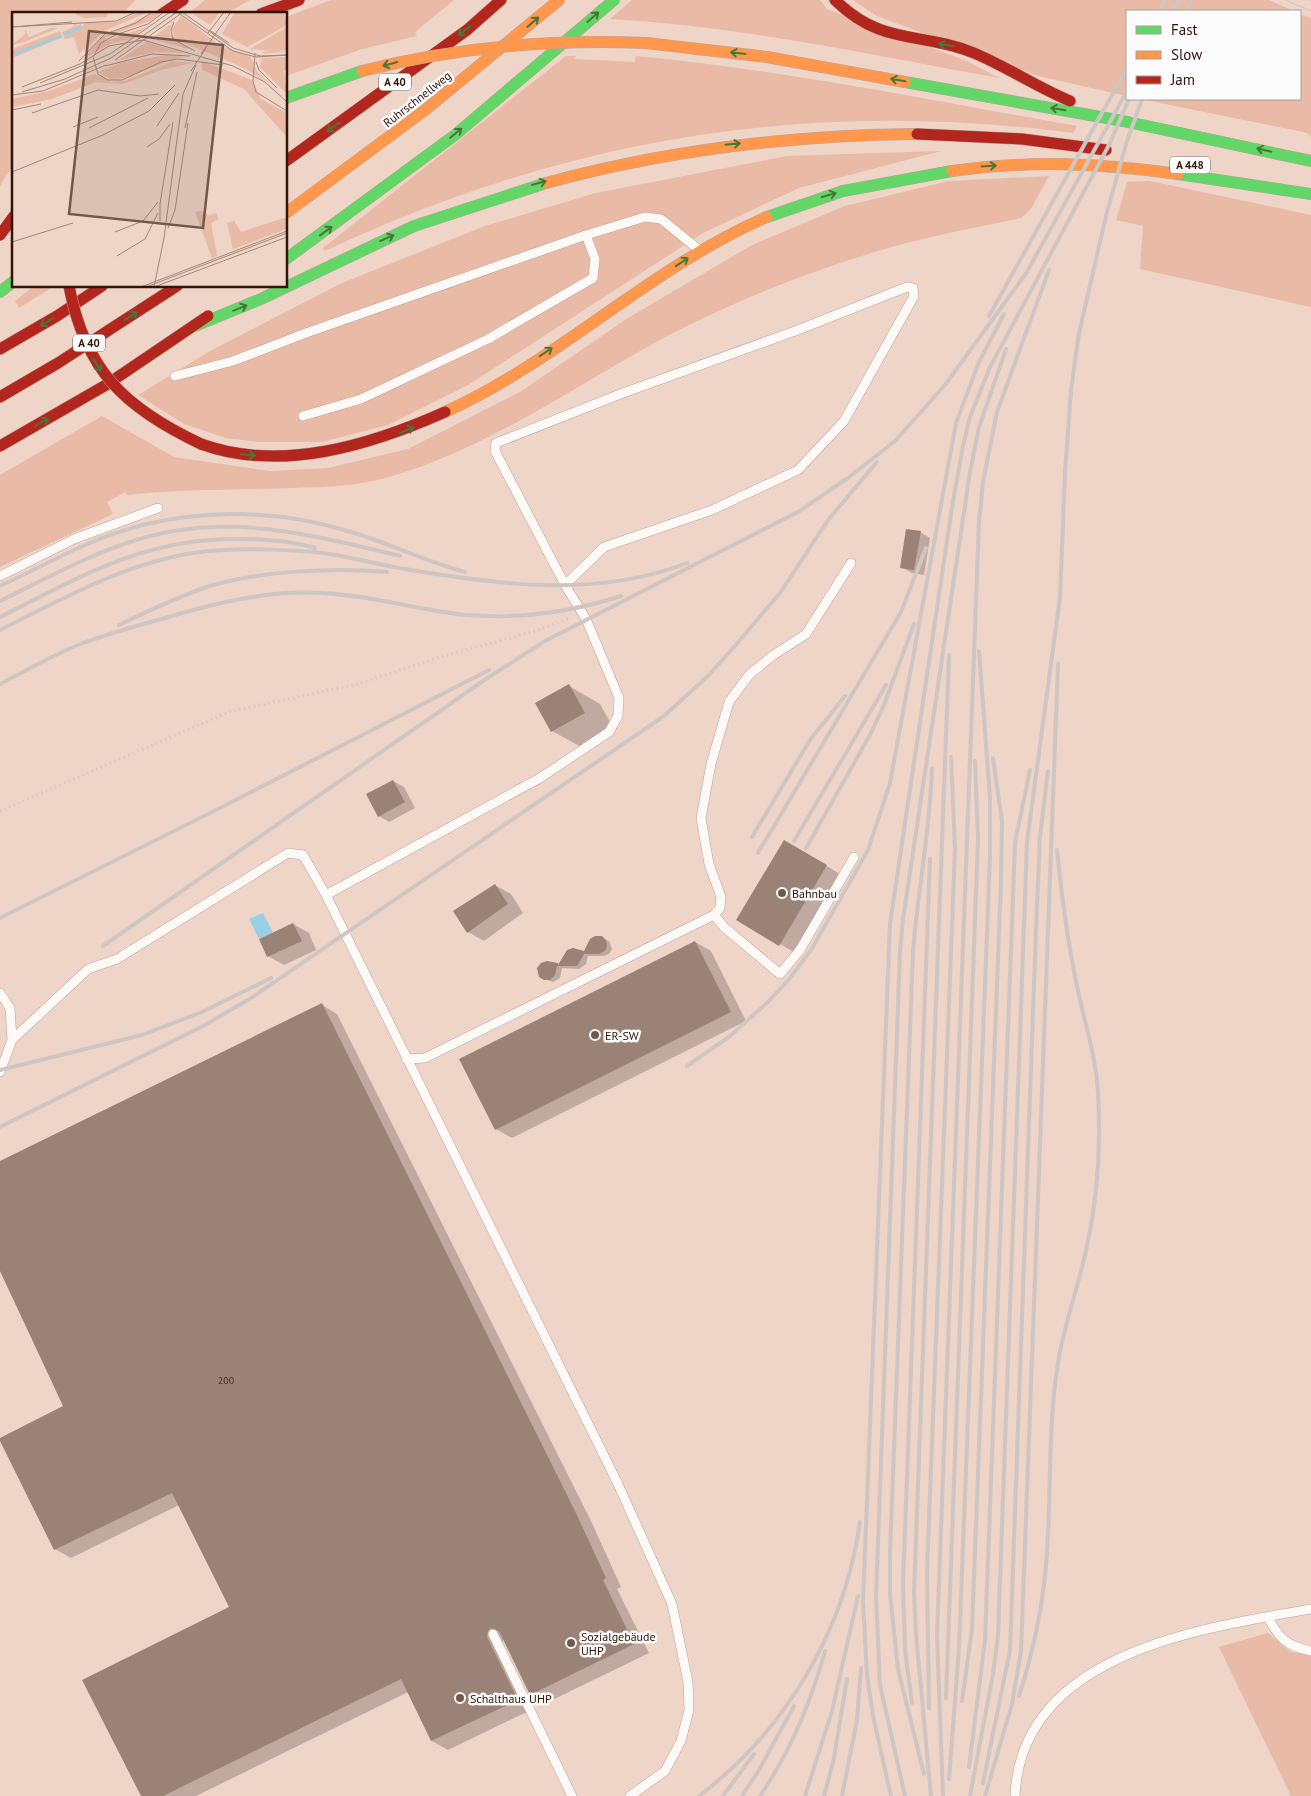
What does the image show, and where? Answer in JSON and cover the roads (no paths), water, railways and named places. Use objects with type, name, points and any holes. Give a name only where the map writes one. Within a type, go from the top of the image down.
[{"type":"highway","points":[[165,12],[183,0]]},
{"type":"highway","points":[[266,12],[299,0]]},
{"type":"highway","name":"Ruhrschnellweg","points":[[288,160],[467,30],[501,0]]},
{"type":"highway","name":"Ruhrschnellweg","points":[[288,212],[372,151],[492,59],[559,0]]},
{"type":"highway","points":[[288,259],[455,135],[614,0]]},
{"type":"highway","points":[[835,0],[844,10],[876,29],[898,37],[959,47],[991,61],[1044,90],[1123,121]]},
{"type":"highway","points":[[288,97],[362,72],[456,49],[534,41],[646,43],[767,57],[1123,121]]},
{"type":"highway","name":"A 448","points":[[1123,121],[1311,161]]},
{"type":"highway","points":[[288,286],[387,237],[507,192],[642,158],[707,147],[822,136],[886,134],[966,136],[1067,144],[1116,152]]},
{"type":"highway","name":"A 448","points":[[1165,160],[1311,193]]},
{"type":"highway","points":[[70,288],[81,333],[99,370],[117,391],[142,413],[155,422],[200,444],[238,454],[277,457],[322,453],[393,436],[438,417],[506,379],[700,250],[769,217],[818,198],[856,187],[986,166],[1073,163],[1311,193]]},
{"type":"highway","points":[[0,236],[12,219]]},
{"type":"highway","points":[[0,292],[12,283]]},
{"type":"highway","points":[[0,349],[57,316],[99,288]]},
{"type":"highway","name":"A 40","points":[[0,397],[58,363],[174,288]]},
{"type":"highway","points":[[195,326],[283,288]]},
{"type":"highway","points":[[0,446],[106,386],[234,298]]},
{"type":"lane","points":[[174,376],[232,361],[586,234],[645,217],[661,219],[700,250]]},
{"type":"lane","points":[[303,416],[361,399],[488,339],[586,283],[593,278],[595,259],[586,234]]},
{"type":"lane","points":[[326,895],[540,778],[609,732],[618,716],[619,698],[582,614],[565,585],[495,451],[496,443],[623,393],[795,331],[907,287],[913,288],[914,296],[844,421],[798,470],[712,510],[604,547],[565,585]]},
{"type":"lane","points":[[0,576],[74,539],[158,508]]},
{"type":"lane","points":[[406,1059],[425,1058],[714,915],[720,908],[721,897],[709,864],[701,818],[711,764],[729,702],[749,675],[772,656],[806,634],[851,563]]},
{"type":"lane","points":[[12,1040],[88,969],[117,959],[288,853],[304,855],[326,895],[618,1484],[672,1604],[688,1682],[688,1710],[681,1741],[665,1771],[630,1796]]},
{"type":"lane","points":[[714,915],[724,927],[780,974],[800,950],[854,857]]},
{"type":"lane","points":[[0,993],[10,1008],[12,1040],[0,1072]]},
{"type":"lane","points":[[1015,1796],[1020,1765],[1033,1731],[1048,1709],[1067,1689],[1102,1666],[1149,1646],[1189,1634],[1311,1609]]},
{"type":"lane","points":[[1268,1617],[1276,1634],[1293,1648],[1311,1651]]},
{"type":"lane","points":[[492,1634],[572,1796]]},
{"type":"water","points":[[263,913],[273,932],[259,939],[249,919]]},
{"type":"tram line","points":[[1285,0],[1311,11]]},
{"type":"railway","points":[[1160,10],[1165,0]]},
{"type":"railway","points":[[1173,10],[1179,0]]},
{"type":"railway","points":[[1187,10],[1192,0]]},
{"type":"railway","points":[[989,316],[1126,70]]},
{"type":"railway","points":[[1024,277],[1126,93]]},
{"type":"railway","points":[[891,1796],[873,1716],[867,1675],[863,1601],[890,924],[952,507],[970,417],[990,367],[1110,143],[1129,100]]},
{"type":"railway","points":[[970,1796],[993,1674],[998,1636],[1027,842],[1060,597],[1065,472],[1071,390],[1079,333],[1106,216],[1126,144],[1142,100]]},
{"type":"railway","points":[[943,1796],[937,1635],[979,522],[983,482],[997,412],[1049,270]]},
{"type":"railway","points":[[103,946],[483,681],[545,641],[798,512],[848,478],[895,441],[945,385],[1027,272]]},
{"type":"railway","points":[[687,1066],[730,1036],[768,1002],[790,978],[811,950],[868,850],[890,783],[956,423],[979,362],[1004,314]]},
{"type":"railway","points":[[905,1796],[880,1685],[876,1597],[900,952],[903,919],[970,472],[979,427],[1006,349]]},
{"type":"railway","points":[[0,1127],[205,1025],[251,998],[664,716],[709,675],[780,593],[828,520],[877,462]]},
{"type":"railway","points":[[0,586],[85,545],[117,533],[149,524],[216,514],[250,514],[318,523],[365,536],[465,572]]},
{"type":"railway","points":[[0,601],[92,556],[124,544],[160,534],[194,528],[228,527],[296,533],[400,556]]},
{"type":"railway","points":[[0,617],[59,587],[115,562],[143,552],[173,545],[205,540],[248,539],[287,542],[315,548]]},
{"type":"railway","points":[[758,853],[901,612],[926,548]]},
{"type":"railway","points":[[0,630],[100,581],[126,571],[180,555],[208,551],[306,551],[434,574],[507,583],[544,585],[580,585],[617,581],[652,574],[687,563]]},
{"type":"railway","points":[[119,625],[196,591],[249,577],[320,570],[387,572]]},
{"type":"railway","points":[[0,684],[58,654],[99,637],[203,607],[261,596],[301,593],[339,594],[449,613],[487,616],[545,613],[602,602],[621,596]]},
{"type":"railway","points":[[806,848],[870,735],[884,705],[914,624]]},
{"type":"railway","points":[[949,1779],[959,1648],[990,856],[990,798],[979,651]]},
{"type":"railway","points":[[931,1796],[916,1635],[914,1591],[949,655]]},
{"type":"railway","points":[[985,1796],[1012,1704],[1021,1651],[1058,664]]},
{"type":"railway","points":[[0,918],[489,670]]},
{"type":"railway","points":[[794,841],[886,685]]},
{"type":"railway","points":[[752,837],[810,740],[845,696]]},
{"type":"railway","points":[[929,1708],[927,1571],[955,849],[951,757]]},
{"type":"railway","points":[[962,1701],[972,1629],[1001,881],[1002,821],[993,758]]},
{"type":"railway","points":[[946,1698],[978,839],[975,761]]},
{"type":"railway","points":[[924,1774],[898,1669],[890,1594],[890,1554],[913,951],[929,815],[932,769]]},
{"type":"railway","points":[[969,1767],[985,1640],[1015,842],[1030,770]]},
{"type":"railway","points":[[983,1783],[1010,1650],[1040,836],[1048,771]]},
{"type":"railway","points":[[1019,1696],[1029,1664],[1044,1582],[1048,1540],[1052,1413],[1058,1363],[1091,1227],[1099,1150],[1097,1080],[1072,959],[1063,905],[1057,850]]},
{"type":"railway","points":[[912,1703],[905,1650],[903,1584],[930,859]]},
{"type":"railway","points":[[0,1070],[142,1035],[202,1012],[271,978]]},
{"type":"railway","points":[[699,1796],[730,1770],[759,1741],[784,1709],[806,1675],[825,1639],[841,1601],[852,1562],[860,1522]]},
{"type":"railway","points":[[805,1796],[832,1711],[858,1596]]},
{"type":"railway","points":[[760,1796],[790,1744],[806,1708],[825,1651]]},
{"type":"railway","points":[[842,1796],[857,1720],[861,1668]]},
{"type":"railway","points":[[824,1796],[834,1758],[847,1679]]},
{"type":"railway","points":[[742,1796],[759,1770],[794,1706]]},
{"type":"railway","points":[[723,1796],[754,1754]]},
{"type":"place","name":"Bahnbau","points":[[782,893]]},
{"type":"place","name":"ER-SW","points":[[595,1035]]},
{"type":"place","name":"Sozialgebäude UHP","points":[[571,1643]]},
{"type":"place","name":"Schalthaus UHP","points":[[460,1698]]}]
